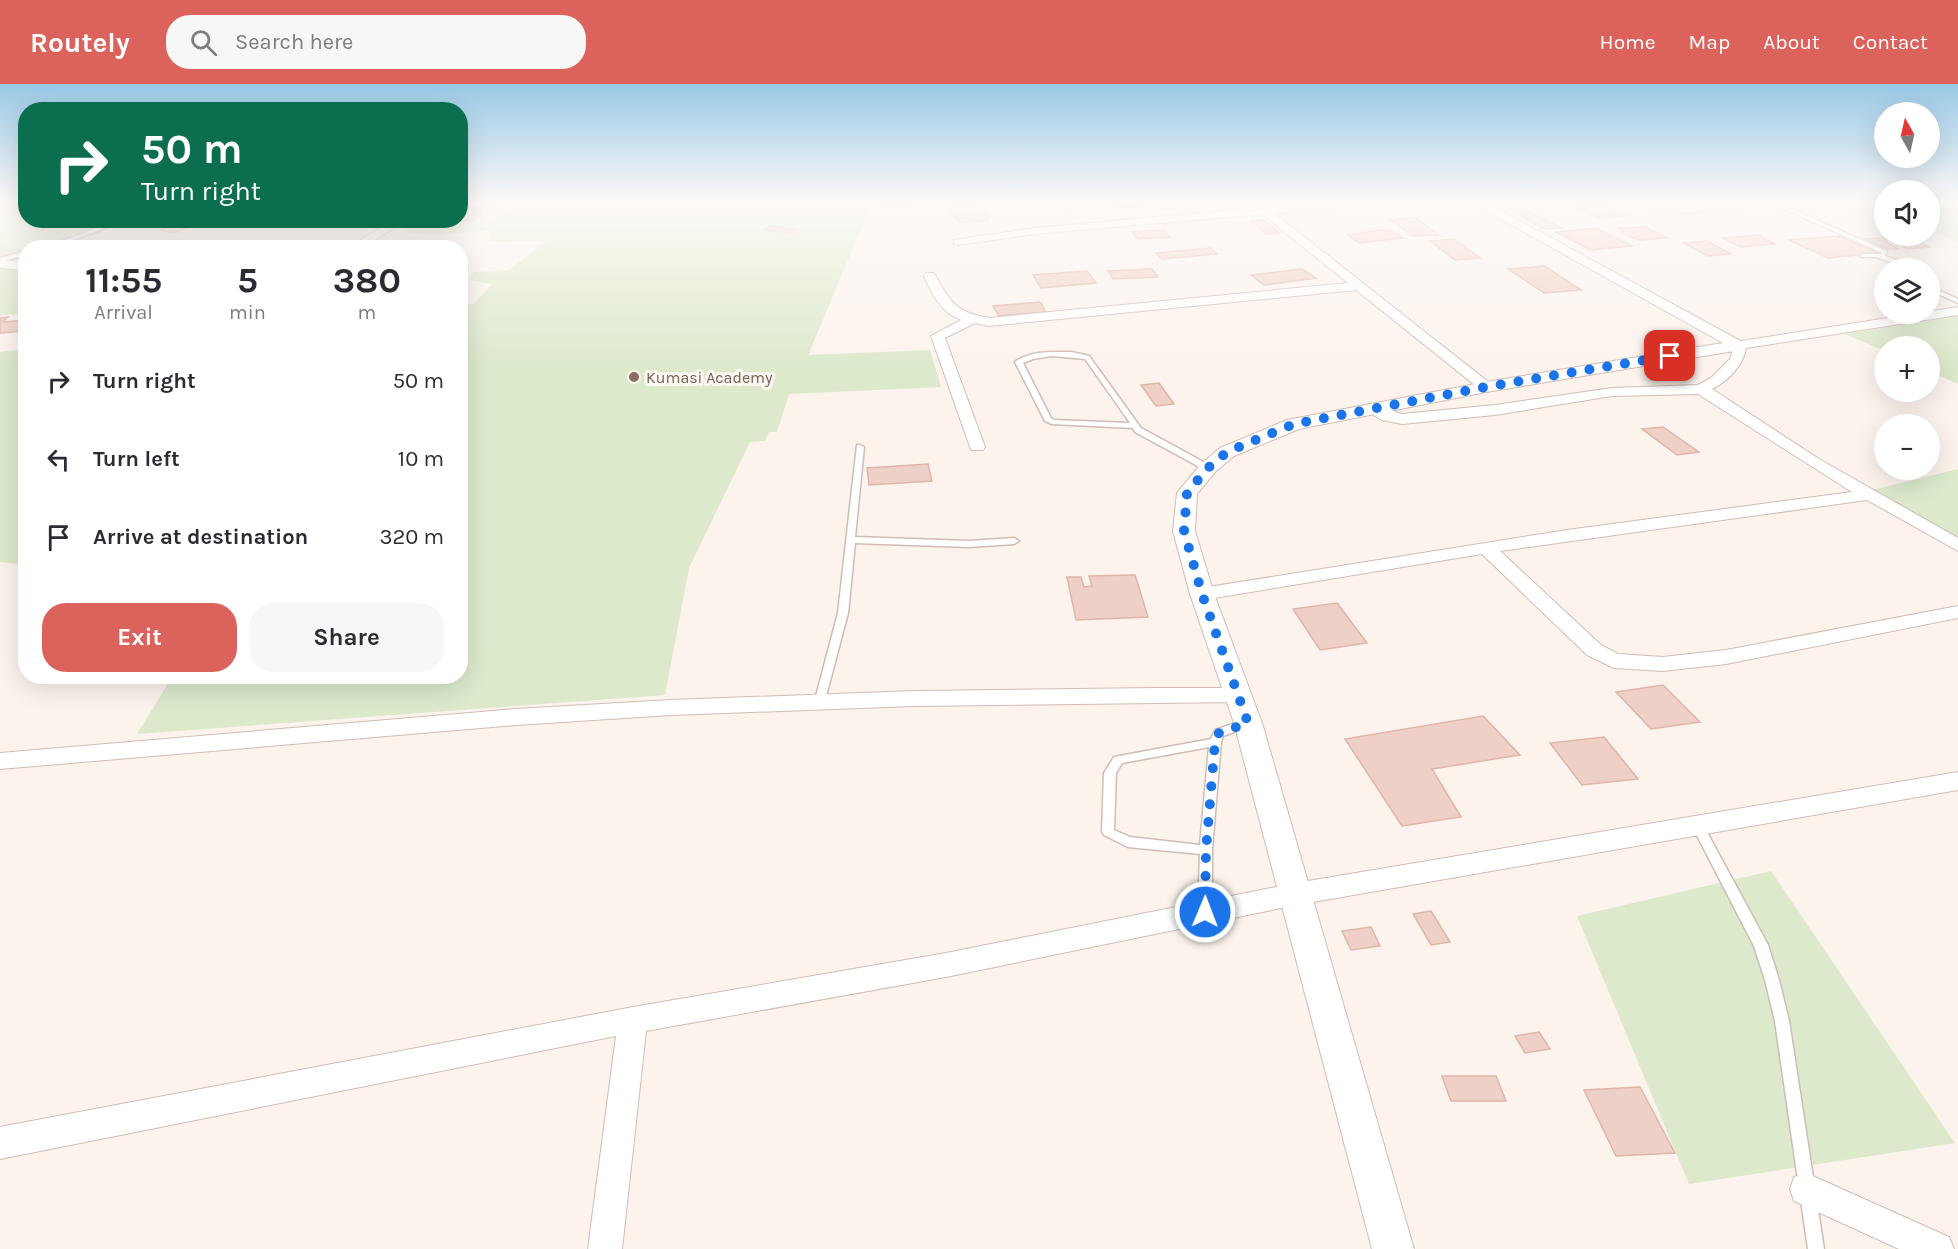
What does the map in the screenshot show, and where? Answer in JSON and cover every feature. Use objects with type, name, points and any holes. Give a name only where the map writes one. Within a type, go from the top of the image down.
[{"type":"street","points":[[1324,257],[1486,387]]},
{"type":"street","points":[[1578,257],[1740,345]]},
{"type":"street","points":[[0,262],[18,265]]},
{"type":"street","points":[[930,276],[940,300],[949,309],[971,320],[989,322],[1360,286]]},
{"type":"street","points":[[1393,1249],[1248,723],[1202,594],[1184,531],[1187,493],[1208,468],[1227,452],[1294,424],[1486,387],[1958,310]]},
{"type":"street","points":[[971,320],[938,336],[977,447]]},
{"type":"street","points":[[1371,409],[1387,417],[1402,419],[1495,410],[1612,392],[1701,389],[1716,381],[1737,360],[1740,345]]},
{"type":"street","points":[[1701,389],[1867,495],[1958,546]]},
{"type":"street","points":[[1202,594],[1698,516],[1867,495]]},
{"type":"street","points":[[1486,548],[1594,650],[1614,661],[1663,664],[1726,657],[1958,612]]},
{"type":"street","points":[[0,761],[587,712],[820,700],[1005,695],[1237,695]]},
{"type":"street","points":[[0,1143],[633,1020],[946,965],[1296,894],[1958,781]]},
{"type":"street","points":[[605,1249],[633,1020]]},
{"type":"street","points":[[1806,1189],[1937,1249]]},
{"type":"lane","points":[[1940,293],[1958,301]]},
{"type":"lane","points":[[1134,426],[1052,422],[1048,419],[1019,362],[1028,357],[1067,354],[1087,357],[1134,426],[1147,436],[1208,468]]},
{"type":"lane","points":[[820,700],[843,613],[860,447]]},
{"type":"lane","points":[[852,540],[969,544],[1014,541]]},
{"type":"lane","points":[[1205,912],[1206,850],[1215,742],[1219,733],[1248,723]]},
{"type":"lane","points":[[1206,850],[1128,842],[1108,832],[1110,773],[1118,760],[1215,742]]},
{"type":"lane","points":[[1696,824],[1761,945],[1782,1021],[1816,1249]]},
{"type":"green space","name":"Kumasi Academy","points":[[526,257],[849,257],[808,355],[930,350],[941,387],[789,394],[777,432],[769,432],[765,441],[750,442],[689,568],[665,695],[137,734],[168,684],[468,684],[468,304],[474,304],[492,284],[469,280],[474,272],[509,270]]},
{"type":"green space","points":[[18,263],[18,314],[0,315],[0,264]]},
{"type":"green space","points":[[1958,316],[1958,384],[1940,376],[1940,336],[1874,336],[1874,347],[1845,334],[1908,324],[1940,324],[1940,319]]},
{"type":"green space","points":[[18,350],[18,564],[0,562],[0,352]]},
{"type":"green space","points":[[1958,469],[1958,542],[1868,491],[1913,480],[1940,480],[1940,473]]},
{"type":"green space","points":[[1771,871],[1955,1143],[1689,1184],[1577,916]]},
{"type":"building","points":[[1452,257],[1480,258],[1455,260]]},
{"type":"building","points":[[1544,266],[1581,290],[1544,293],[1508,269]]},
{"type":"building","points":[[1152,269],[1158,277],[1113,279],[1108,271]]},
{"type":"building","points":[[1302,269],[1316,278],[1264,285],[1251,275]]},
{"type":"building","points":[[1087,271],[1096,283],[1041,288],[1033,275]]},
{"type":"building","points":[[1040,302],[1046,312],[999,316],[993,306]]},
{"type":"building","points":[[8,317],[3,322],[18,321],[18,332],[0,333],[0,318]]},
{"type":"building","points":[[1159,383],[1174,404],[1156,406],[1141,385]]},
{"type":"building","points":[[1663,427],[1699,452],[1677,455],[1642,429]]},
{"type":"building","points":[[928,464],[932,481],[869,485],[867,468]]},
{"type":"building","points":[[1135,575],[1148,617],[1076,620],[1067,577],[1081,577],[1084,587],[1092,586],[1089,576]]},
{"type":"building","points":[[1337,603],[1367,643],[1320,650],[1293,609]]},
{"type":"building","points":[[1663,685],[1700,722],[1651,729],[1616,692]]},
{"type":"building","points":[[1483,716],[1520,755],[1432,769],[1461,817],[1402,826],[1345,739]]},
{"type":"building","points":[[1604,737],[1638,779],[1582,785],[1550,743]]},
{"type":"building","points":[[1431,911],[1450,942],[1431,945],[1413,914]]},
{"type":"building","points":[[1371,927],[1380,946],[1351,950],[1342,931]]},
{"type":"building","points":[[1539,1032],[1550,1049],[1525,1053],[1515,1036]]},
{"type":"building","points":[[1442,1076],[1496,1076],[1506,1101],[1451,1101]]},
{"type":"building","points":[[1640,1087],[1675,1153],[1616,1156],[1584,1090]]},
{"type":"place","name":"Kumasi Academy","points":[[634,377]]},
{"type":"route","points":[[1205,912],[1206,850],[1215,742],[1219,733],[1248,723],[1202,594],[1184,531],[1187,493],[1208,468],[1227,452],[1257,437],[1294,424],[1486,387],[1670,356]]}]
